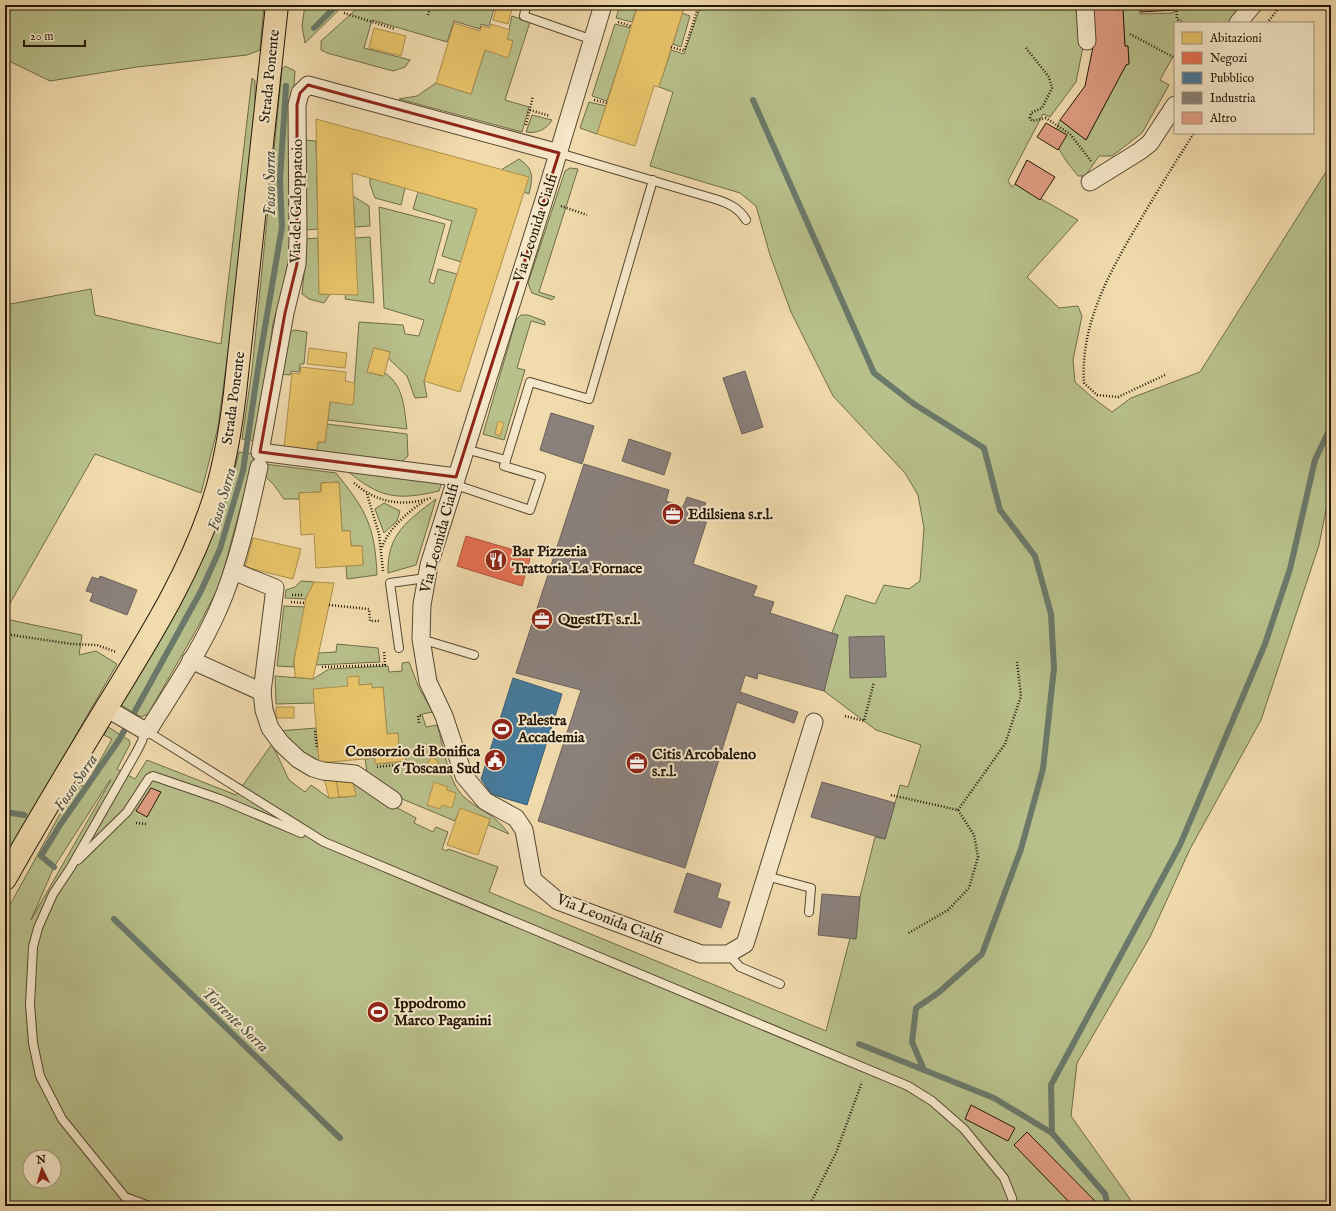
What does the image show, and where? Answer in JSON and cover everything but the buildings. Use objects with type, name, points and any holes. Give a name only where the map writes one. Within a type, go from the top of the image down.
[{"type":"main road","name":"Strada Ponente","points":[[5,879],[111,712],[137,659],[165,608],[200,536],[222,468],[234,401],[277,5]]},
{"type":"street","name":"Via Leonida Cialfi","points":[[603,5],[559,153],[454,481],[426,578],[422,605],[421,639],[428,682],[444,716],[464,776],[485,801],[516,818],[524,830],[533,880],[558,901],[701,954],[728,954]]},
{"type":"street","points":[[1085,5],[1087,41]]},
{"type":"street","points":[[1239,22],[1253,5]]},
{"type":"street","name":"Via del Galoppatoio","points":[[454,481],[260,452],[284,313],[297,264],[297,105],[300,93],[308,85],[559,153]]},
{"type":"street","points":[[1090,182],[1140,151],[1150,143],[1174,107]]},
{"type":"street","points":[[111,712],[141,728],[151,726],[191,660],[214,620],[233,571],[259,467]]},
{"type":"street","points":[[233,571],[275,588],[262,692],[264,710],[270,728],[281,743],[298,759],[323,772],[355,774],[393,800]]},
{"type":"street","points":[[191,660],[262,692]]},
{"type":"street","points":[[728,954],[745,944],[814,722]]},
{"type":"lane","points":[[526,5],[524,16],[593,40]]},
{"type":"lane","points":[[559,153],[726,202],[742,213],[746,220]]},
{"type":"lane","points":[[454,481],[530,510],[540,478],[504,466],[530,382],[589,399],[653,180]]},
{"type":"lane","points":[[465,448],[506,460]]},
{"type":"lane","points":[[399,648],[390,583],[426,578]]},
{"type":"lane","points":[[421,639],[474,655]]},
{"type":"lane","points":[[141,728],[324,842]]},
{"type":"lane","points":[[141,728],[142,741],[137,751],[71,867],[53,894],[38,928],[32,947],[30,1004],[33,1043],[40,1076],[62,1118],[125,1197],[149,1206]]},
{"type":"lane","points":[[71,867],[118,823],[149,778],[154,776],[220,799],[908,1086],[932,1100],[964,1128],[1004,1178],[1012,1198],[1013,1206]]},
{"type":"lane","points":[[766,876],[811,888],[809,912]]},
{"type":"lane","points":[[728,954],[740,966],[780,984]]},
{"type":"path","points":[[428,15],[431,5]]},
{"type":"path","points":[[672,47],[684,52],[699,5]]},
{"type":"path","points":[[1176,5],[1177,19],[1182,22]]},
{"type":"path","points":[[1268,22],[1281,5]]},
{"type":"path","points":[[344,13],[395,29]]},
{"type":"path","points":[[612,20],[631,26]]},
{"type":"path","points":[[1130,34],[1174,57]]},
{"type":"path","points":[[1026,48],[1049,77],[1052,88],[1042,108],[1031,113],[1030,118],[1032,121],[1046,118],[1070,134],[1094,164],[1104,173]]},
{"type":"path","points":[[525,128],[533,96]]},
{"type":"path","points":[[587,98],[607,103]]},
{"type":"path","points":[[530,110],[556,118]]},
{"type":"path","points":[[1165,375],[1118,397],[1097,395],[1084,384],[1083,368],[1096,303],[1112,268],[1193,134]]},
{"type":"path","points":[[561,206],[587,214]]},
{"type":"path","points":[[350,480],[367,494],[389,501],[413,503],[433,497]]},
{"type":"path","points":[[367,494],[382,547],[383,576]]},
{"type":"path","points":[[382,547],[385,539],[401,520],[414,507],[427,499]]},
{"type":"path","points":[[329,605],[369,609],[370,618]]},
{"type":"path","points":[[5,634],[72,644],[97,645],[137,659]]},
{"type":"path","points":[[322,667],[384,664],[384,650],[399,648]]},
{"type":"path","points":[[958,810],[1005,744],[1021,696],[1016,662]]},
{"type":"path","points":[[845,716],[864,721],[874,682]]},
{"type":"path","points":[[419,723],[418,716],[423,715]]},
{"type":"path","points":[[891,795],[958,810],[974,835],[978,857],[969,888],[948,910],[907,934]]},
{"type":"path","points":[[809,1206],[839,1147],[868,1069]]},
{"type":"highlighted area","points":[[308,85],[559,153],[456,477],[260,452],[285,313],[297,264],[297,105],[300,93]]},
{"type":"green space","points":[[5,5],[264,5],[260,50],[247,55],[137,67],[50,81],[5,59]]},
{"type":"green space","points":[[305,5],[344,5],[305,43],[302,26]]},
{"type":"green space","points":[[361,5],[427,5],[426,7],[434,10],[436,5],[495,5],[489,26],[481,24],[480,29],[454,21],[447,42],[372,20],[364,48],[410,60],[405,67],[393,71],[321,50],[321,41]]},
{"type":"green space","points":[[620,5],[638,5],[632,22],[616,18]]},
{"type":"green space","points":[[701,5],[1080,5],[1083,47],[1076,82],[1050,117],[1043,114],[1008,181],[1012,187],[1015,184],[1078,220],[1027,277],[1059,308],[1078,306],[1082,316],[1073,360],[1075,382],[1112,412],[1131,398],[1200,372],[1331,164],[1331,485],[1319,545],[1261,720],[1190,849],[1150,937],[1077,1063],[1071,1116],[1130,1199],[1128,1206],[5,1206],[5,914],[77,783],[85,787],[112,739],[104,735],[108,727],[129,740],[130,744],[117,769],[135,779],[147,760],[236,795],[272,744],[289,780],[305,792],[311,785],[329,798],[355,796],[352,777],[390,804],[416,818],[414,823],[433,832],[436,827],[448,832],[442,849],[447,851],[448,849],[498,867],[489,892],[826,1031],[850,938],[856,939],[860,897],[875,837],[885,839],[900,785],[908,787],[921,745],[876,730],[824,691],[838,635],[832,633],[846,595],[875,604],[884,585],[909,589],[920,581],[924,528],[918,495],[905,473],[833,396],[791,312],[770,255],[756,206],[740,193],[650,166],[673,92],[659,87],[671,50],[684,54]],"holes":[[[111,780],[31,920],[54,867]]]},
{"type":"green space","points":[[1116,5],[1139,5],[1140,14],[1173,13],[1174,10],[1197,8],[1197,5],[1244,5],[1229,22],[1174,22],[1174,55],[1160,80],[1169,85],[1142,133],[1112,156],[1099,156],[1085,176],[1078,176],[1063,157],[1057,143],[1057,128],[1060,120],[1086,140],[1126,65],[1129,64],[1128,46],[1125,46],[1123,10],[1117,10]]},
{"type":"green space","points":[[682,13],[690,16],[681,47],[673,44]]},
{"type":"green space","points":[[512,16],[530,22],[505,100],[529,107],[522,132],[399,99],[417,96],[436,83],[471,94],[485,50],[508,57],[513,41],[507,39]]},
{"type":"green space","points":[[615,24],[631,28],[607,101],[592,96]]},
{"type":"green space","points":[[285,66],[295,71],[292,117],[291,238],[286,281],[273,323],[257,441],[242,439],[252,370],[282,69]]},
{"type":"green space","points":[[252,78],[255,81],[255,121],[229,345],[218,427],[201,493],[95,454],[5,612],[5,305],[91,289],[95,315],[221,344]]},
{"type":"green space","points":[[589,102],[606,106],[597,134],[580,128]]},
{"type":"green space","points":[[532,115],[552,120],[541,130],[526,132]]},
{"type":"green space","points":[[303,140],[316,141],[318,229],[305,230]]},
{"type":"green space","points":[[519,159],[530,170],[532,178],[529,194],[524,192],[501,170]]},
{"type":"green space","points":[[570,168],[578,169],[539,292],[555,297],[552,300],[532,293],[528,283],[565,171]]},
{"type":"green space","points":[[370,178],[405,188],[401,205],[375,198],[370,184]]},
{"type":"green space","points":[[418,192],[477,209],[461,262],[442,256],[452,221],[413,209]]},
{"type":"green space","points":[[353,196],[369,206],[370,226],[355,227]]},
{"type":"green space","points":[[379,207],[445,224],[429,282],[434,284],[438,269],[457,274],[424,381],[427,397],[415,398],[407,376],[388,358],[390,352],[374,348],[367,372],[383,376],[385,373],[396,384],[400,391],[404,405],[407,429],[328,420],[330,402],[353,404],[359,322],[403,325],[405,334],[419,336],[424,320],[384,308]]},
{"type":"green space","points":[[370,237],[374,303],[345,299],[355,238]]},
{"type":"green space","points":[[318,238],[319,294],[330,294],[324,303],[309,299],[302,294],[305,264],[304,239]]},
{"type":"green space","points":[[521,315],[528,315],[544,321],[545,325],[531,321],[517,368],[525,370],[504,440],[483,434],[516,320]]},
{"type":"green space","points":[[295,330],[307,332],[304,364],[300,364],[299,372],[291,371],[290,375],[281,374],[289,332]]},
{"type":"green space","points":[[327,424],[407,434],[408,456],[398,465],[317,451],[318,442],[325,442]]},
{"type":"green space","points":[[239,452],[254,454],[220,584],[198,627],[148,714],[141,717],[121,705],[150,658],[200,562],[221,510]]},
{"type":"green space","points":[[265,464],[336,473],[355,498],[367,520],[374,544],[377,575],[347,579],[346,566],[363,565],[362,546],[351,546],[350,531],[342,531],[339,482],[321,483],[321,492],[299,493],[299,499],[284,499],[274,485],[264,475]]},
{"type":"green space","points":[[345,469],[442,482],[439,491],[411,496],[389,495],[368,486]]},
{"type":"green space","points":[[436,499],[416,565],[388,573],[391,548],[395,538],[416,514]]},
{"type":"green space","points":[[384,503],[400,511],[397,521],[384,533],[375,509]]},
{"type":"green space","points":[[301,581],[314,582],[306,599],[285,598],[286,590],[295,587]]},
{"type":"green space","points":[[284,606],[305,607],[294,660],[294,667],[277,666]]},
{"type":"green space","points":[[5,619],[82,635],[79,655],[96,651],[117,664],[5,858]]},
{"type":"green space","points":[[337,644],[378,648],[380,662],[316,665],[319,653],[336,652]]},
{"type":"green space","points":[[409,662],[419,688],[433,712],[422,714],[426,727],[437,725],[450,773],[458,790],[470,802],[498,821],[509,834],[488,825],[490,819],[460,809],[455,821],[395,796],[368,778],[365,759],[375,758],[376,764],[406,761],[405,749],[399,749],[398,733],[387,734],[383,687],[372,688],[371,684],[359,685],[358,676],[348,686],[314,703],[276,704],[275,676],[313,679],[329,669],[388,666],[389,672],[402,671],[402,663]]},
{"type":"green space","points":[[316,728],[320,766],[278,731]]},
{"type":"waterway","points":[[314,28],[337,5]]},
{"type":"waterway","name":"Fosso Sorra","points":[[54,867],[41,856],[60,825],[119,740],[201,591],[220,549],[243,471],[259,362],[282,227],[280,180],[286,86]]},
{"type":"waterway","points":[[753,100],[874,373],[914,404],[984,448],[1000,510],[1035,556],[1051,614],[1054,668],[1043,769],[1021,849],[982,954],[938,993],[916,1008],[912,1042],[924,1070]]},
{"type":"waterway","points":[[1108,1206],[1105,1194],[1052,1133],[1051,1085],[1180,845],[1265,644],[1290,569],[1315,460],[1331,426]]},
{"type":"waterway","points":[[5,812],[24,815]]},
{"type":"waterway","name":"Torrente Sorra","points":[[114,919],[340,1138]]},
{"type":"waterway","points":[[859,1044],[994,1098],[1052,1133]]},
{"type":"place","name":"Edilsiena s.r.l.","points":[[673,514]]},
{"type":"place","name":"Bar Pizzeria Trattoria La Fornace","points":[[496,560]]},
{"type":"place","name":"QuestIT s.r.l.","points":[[542,619]]},
{"type":"place","name":"Palestra Accademia","points":[[502,729]]},
{"type":"place","name":"Consorzio di Bonifica 6 Toscana Sud","points":[[495,760]]},
{"type":"place","name":"Citis Arcobaleno s.r.l.","points":[[637,763]]},
{"type":"place","name":"Ippodromo Marco Paganini","points":[[378,1012]]}]
